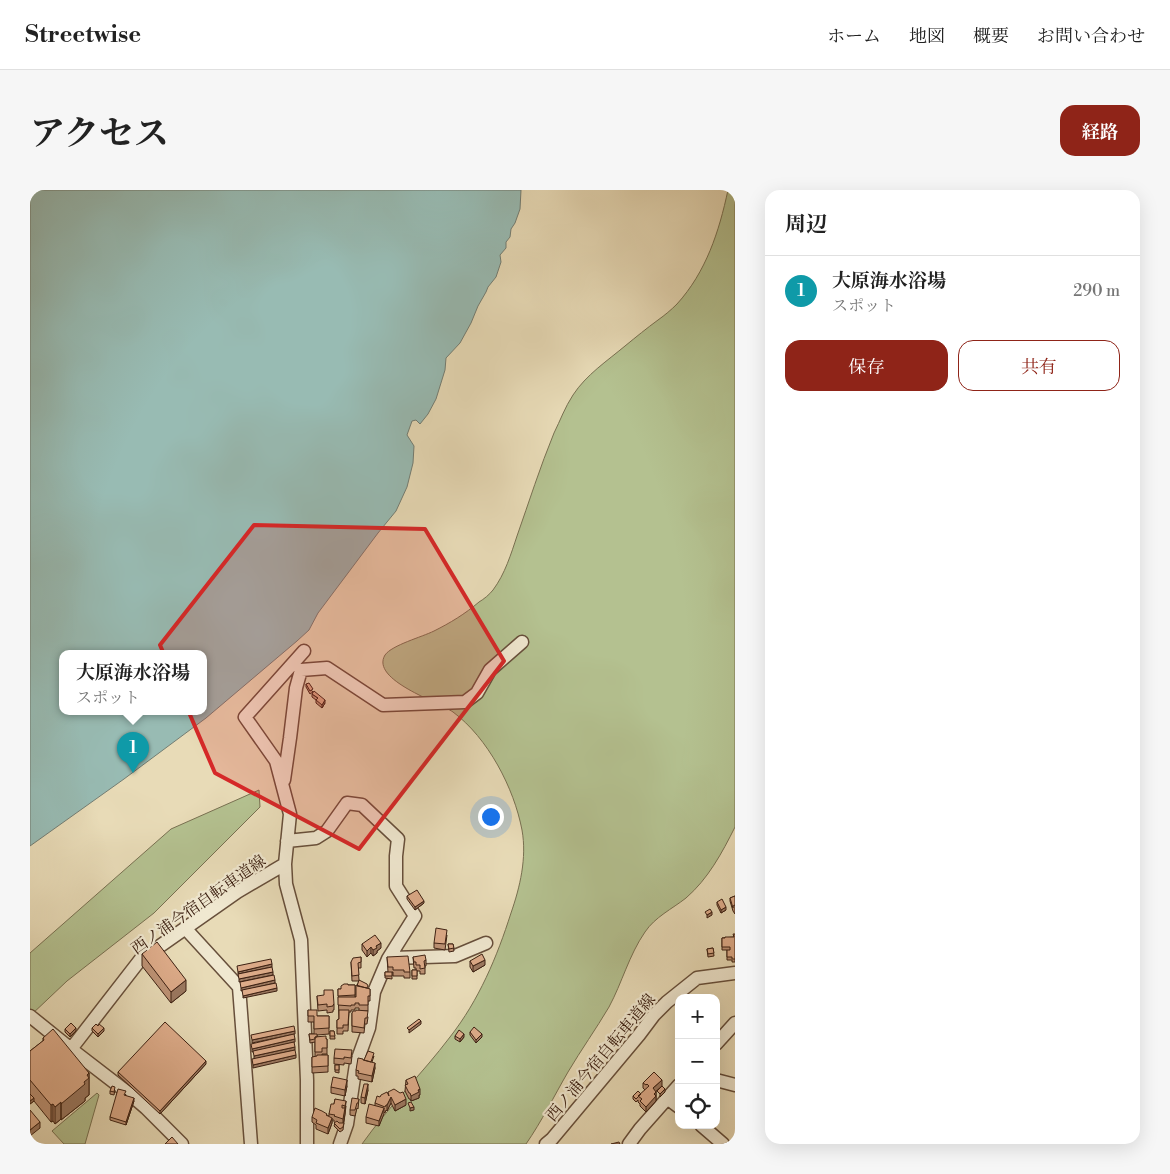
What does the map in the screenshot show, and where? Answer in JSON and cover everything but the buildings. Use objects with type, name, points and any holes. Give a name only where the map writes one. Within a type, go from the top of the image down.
[{"type":"street","points":[[283,785],[296,688],[301,670],[328,668],[383,705],[465,702],[476,693],[490,670],[522,642]]},
{"type":"street","points":[[304,651],[245,716],[276,761],[290,814],[285,864],[286,884],[301,940],[307,1080],[307,1144]]},
{"type":"street","points":[[287,841],[316,838],[327,830],[347,803],[362,806],[398,839],[396,886],[415,916],[388,959],[374,992],[369,1028],[356,1064],[347,1124],[340,1144]]},
{"type":"street","name":"西ノ浦今宿自転車道線","points":[[71,1049],[140,960],[237,892],[285,864]]},
{"type":"street","points":[[185,928],[239,987],[251,1144]]},
{"type":"street","points":[[388,959],[455,956],[486,943]]},
{"type":"street","name":"西ノ浦今宿自転車道線","points":[[546,1144],[667,1002],[698,978],[735,974]]},
{"type":"street","points":[[30,1016],[132,1096],[182,1144]]},
{"type":"street","points":[[720,1040],[735,1024]]},
{"type":"street","points":[[720,1081],[735,1085]]},
{"type":"street","points":[[631,1143],[640,1129],[675,1089]]},
{"type":"street","points":[[667,1098],[675,1104]]},
{"type":"street","points":[[705,1129],[723,1144]]},
{"type":"highlighted area","points":[[254,525],[425,529],[504,661],[359,849],[215,773],[160,645]]},
{"type":"green space","points":[[728,190],[735,190],[735,827],[720,856],[701,883],[686,898],[654,922],[639,941],[609,1007],[526,1144],[362,1144],[383,1116],[450,1037],[470,1008],[500,946],[520,883],[524,851],[522,830],[513,797],[498,765],[488,750],[466,723],[453,712],[408,689],[387,673],[383,664],[385,655],[394,648],[452,621],[485,598],[493,590],[507,564],[539,472],[554,433],[570,400],[590,375],[668,312],[687,292],[704,265],[710,251],[716,236]]},
{"type":"green space","points":[[259,790],[260,807],[154,913],[67,981],[30,1016],[30,953],[171,829]]},
{"type":"green space","points":[[97,1093],[99,1095],[85,1144],[64,1144],[52,1131]]},
{"type":"water","points":[[30,190],[521,190],[520,209],[511,229],[510,237],[506,242],[506,248],[500,255],[501,262],[496,277],[488,287],[460,343],[446,358],[445,370],[436,399],[428,414],[420,424],[416,420],[412,421],[407,435],[414,446],[413,463],[407,487],[396,511],[318,613],[309,630],[206,718],[30,846]]},
{"type":"place","name":"大原海水浴場","points":[[133,773]]}]
